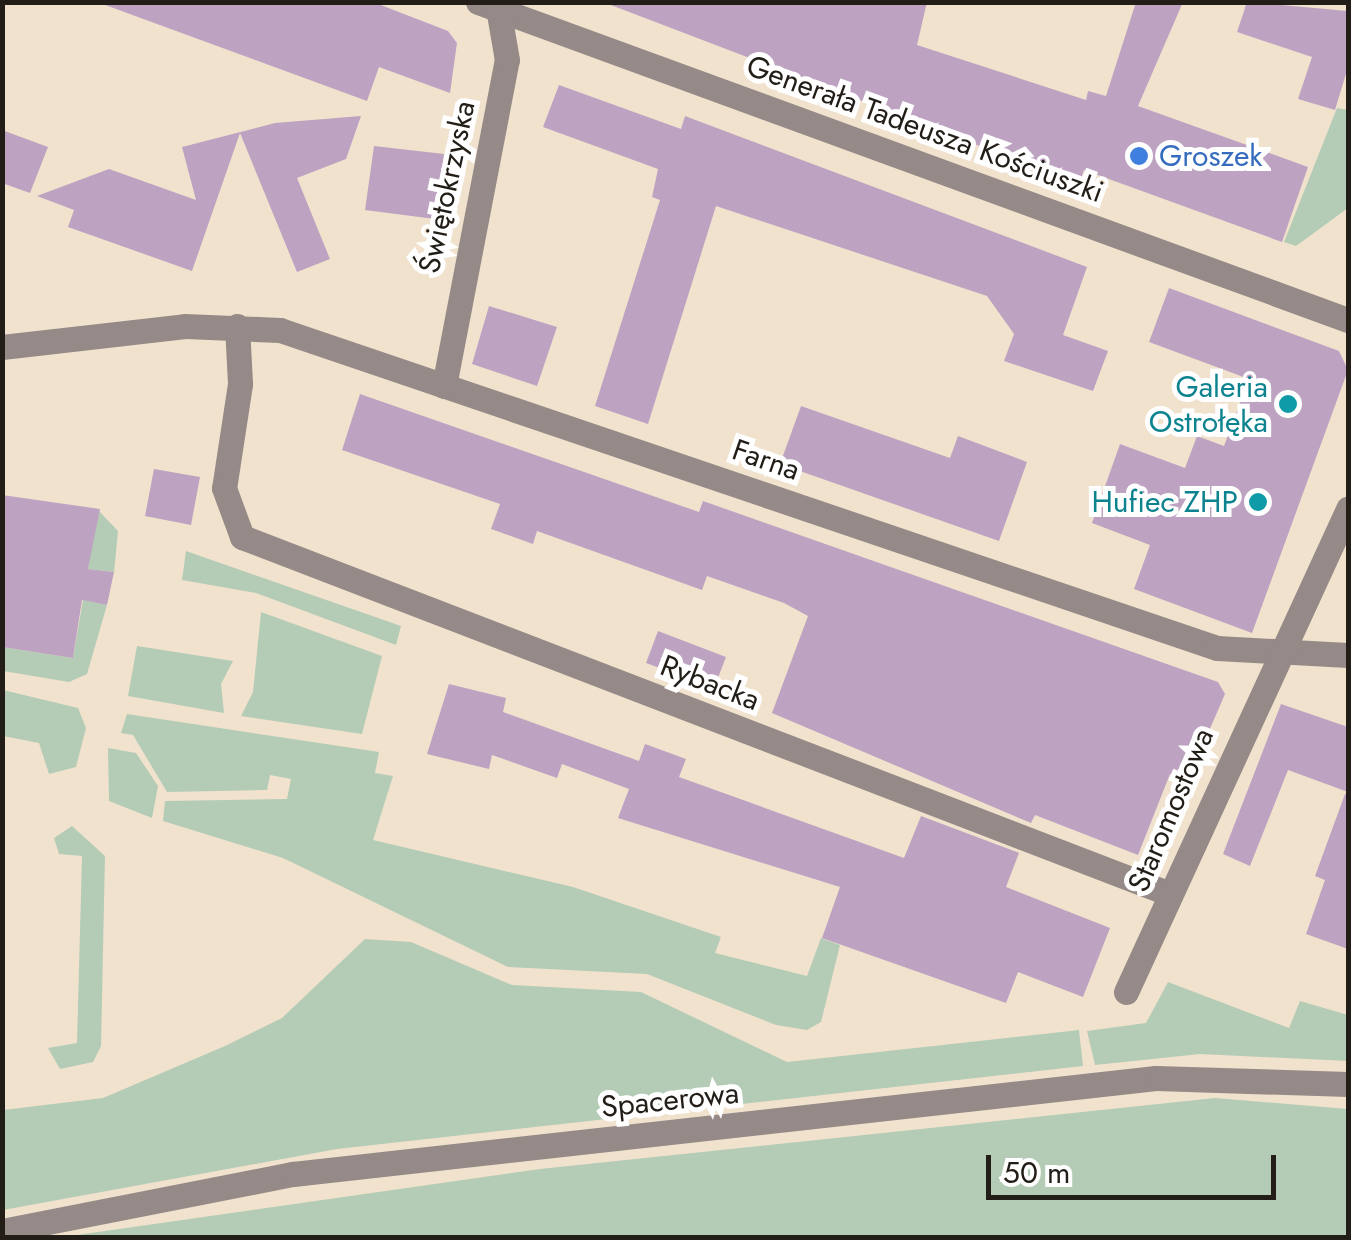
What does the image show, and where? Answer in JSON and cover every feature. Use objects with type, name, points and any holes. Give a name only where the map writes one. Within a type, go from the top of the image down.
[{"type":"street","name":"Generała Tadeusza Kościuszki","points":[[492,5],[1348,320]]},
{"type":"street","name":"Świętokrzyska","points":[[444,386],[507,60],[492,5]]},
{"type":"street","name":"Farna","points":[[2,347],[237,326],[326,343],[1217,648],[1348,655]]},
{"type":"street","name":"Rybacka","points":[[237,326],[240,384],[224,488],[232,524],[261,546],[1170,894]]},
{"type":"street","name":"Staromostowa","points":[[1126,992],[1275,654],[1348,508]]},
{"type":"street","name":"Spacerowa","points":[[2,1230],[293,1174],[1156,1078],[1348,1084]]},
{"type":"green space","points":[[1337,108],[1348,110],[1348,208],[1296,246],[1284,242]]},
{"type":"green space","points":[[97,509],[118,531],[114,572],[88,569]]},
{"type":"green space","points":[[186,551],[401,626],[396,645],[256,593],[182,580]]},
{"type":"green space","points":[[83,600],[107,605],[87,674],[69,682],[3,671],[2,647],[73,658]]},
{"type":"green space","points":[[261,612],[382,656],[362,734],[241,716],[253,692]]},
{"type":"green space","points":[[137,646],[233,661],[221,684],[224,713],[128,696]]},
{"type":"green space","points":[[3,690],[78,708],[86,728],[76,767],[49,774],[39,743],[3,736]]},
{"type":"green space","points":[[127,714],[379,752],[375,773],[393,776],[373,840],[573,887],[721,937],[715,953],[807,976],[821,938],[840,945],[821,1022],[807,1030],[776,1025],[647,974],[508,967],[283,858],[163,821],[165,801],[287,799],[291,779],[270,775],[267,790],[167,792],[133,735],[121,733]]},
{"type":"green space","points":[[108,748],[136,753],[158,786],[152,818],[109,801]]},
{"type":"green space","points":[[72,826],[105,856],[101,1046],[93,1062],[60,1069],[48,1048],[77,1043],[82,856],[59,854],[54,838]]},
{"type":"green space","points":[[365,939],[411,942],[512,985],[641,992],[787,1062],[1079,1030],[1083,1066],[337,1149],[3,1210],[3,1110],[103,1098],[225,1046],[282,1018]]},
{"type":"green space","points":[[1168,982],[1289,1028],[1300,1001],[1348,1015],[1348,1061],[1200,1054],[1095,1065],[1087,1031],[1146,1023]]},
{"type":"green space","points":[[1215,1098],[1348,1109],[1348,1237],[63,1237],[540,1169]]},
{"type":"building","points":[[97,2],[373,2],[448,31],[457,43],[450,93],[379,67],[367,101]]},
{"type":"building","points":[[603,2],[927,2],[917,45],[1086,100],[1088,91],[1106,96],[1136,2],[1183,2],[1138,106],[1308,167],[1282,242],[1084,170],[1079,184]]},
{"type":"building","points":[[1247,2],[1348,11],[1348,67],[1335,110],[1298,99],[1312,57],[1237,32]]},
{"type":"building","points":[[559,85],[681,129],[685,116],[1087,267],[1063,335],[1108,351],[1093,391],[1004,361],[1014,334],[987,296],[716,206],[648,424],[595,406],[660,200],[652,197],[658,169],[543,127]]},
{"type":"building","points":[[361,116],[346,159],[297,178],[330,259],[297,272],[240,133],[192,271],[68,227],[74,210],[37,196],[109,169],[196,200],[182,147],[275,123]]},
{"type":"building","points":[[2,130],[48,147],[30,193],[2,183]]},
{"type":"building","points":[[374,146],[444,154],[435,219],[365,210]]},
{"type":"building","points":[[1169,288],[1339,351],[1348,370],[1252,633],[1134,589],[1150,545],[1092,523],[1120,444],[1185,468],[1197,436],[1224,446],[1249,379],[1149,342]]},
{"type":"building","points":[[489,306],[557,327],[537,386],[472,364]]},
{"type":"building","points":[[360,394],[699,512],[703,501],[1218,682],[1225,694],[1187,782],[1170,774],[1138,855],[1035,815],[1031,823],[772,713],[808,616],[784,603],[707,576],[702,590],[537,531],[533,544],[491,529],[500,504],[342,450]]},
{"type":"building","points":[[801,406],[950,458],[958,436],[1027,462],[999,541],[780,464]]},
{"type":"building","points":[[154,469],[200,477],[191,525],[145,516]]},
{"type":"building","points":[[2,495],[100,509],[88,569],[114,572],[107,605],[82,600],[73,658],[2,647]]},
{"type":"building","points":[[658,631],[726,657],[714,688],[646,663]]},
{"type":"building","points":[[449,684],[506,698],[503,712],[639,761],[645,744],[686,759],[679,777],[904,858],[921,816],[1019,853],[1006,887],[1110,928],[1083,997],[1018,972],[1006,1003],[822,938],[840,887],[618,818],[629,789],[562,764],[557,778],[492,755],[489,769],[427,754]]},
{"type":"building","points":[[1281,704],[1348,727],[1348,792],[1288,770],[1250,866],[1223,854]]},
{"type":"building","points":[[1345,794],[1348,949],[1306,934],[1325,880],[1315,876]]},
{"type":"place","name":"Groszek","points":[[1139,156]]},
{"type":"place","name":"Galeria Ostrołęka","points":[[1288,404]]},
{"type":"place","name":"Hufiec ZHP","points":[[1258,502]]}]
